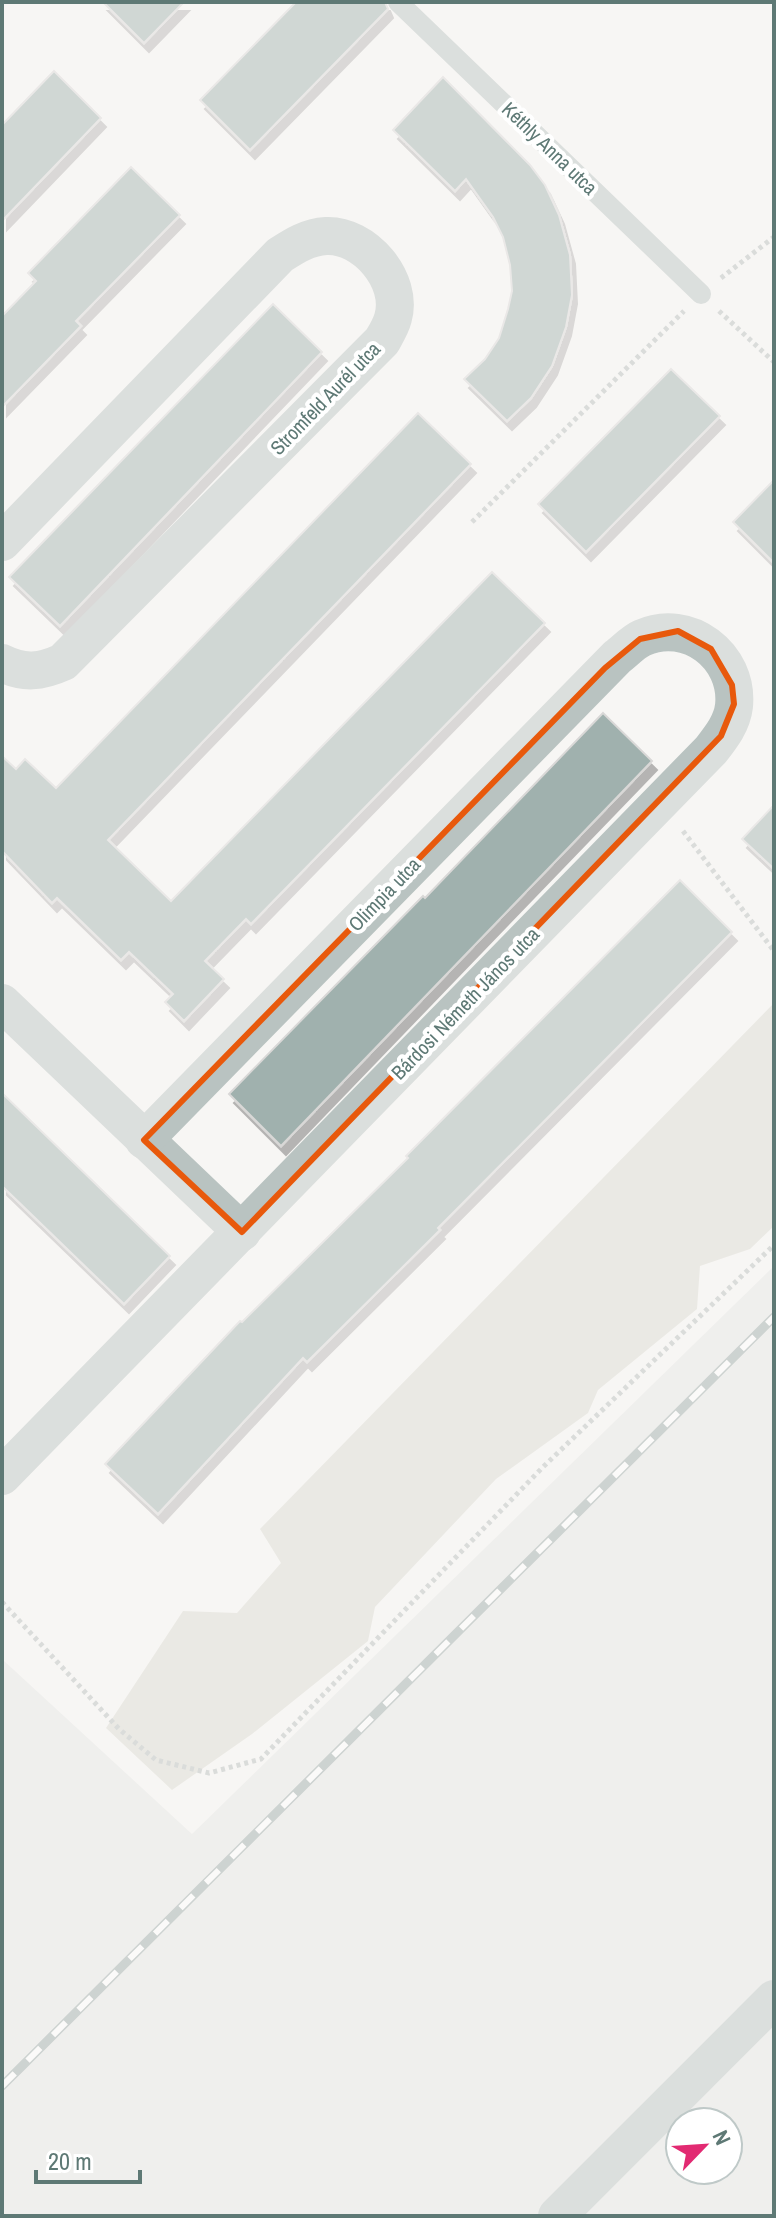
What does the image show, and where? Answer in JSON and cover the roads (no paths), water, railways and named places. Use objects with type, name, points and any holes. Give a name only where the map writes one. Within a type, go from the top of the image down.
[{"type":"street","name":"Stromfeld Aurél utca","points":[[2,542],[280,255],[302,241],[328,236],[355,242],[379,262],[393,289],[394,316],[382,341],[63,662],[40,672],[13,669],[2,663]]},
{"type":"street","name":"Olimpia utca","points":[[144,1140],[605,668],[640,639],[659,632],[678,631],[697,637],[724,666],[732,685],[734,704],[730,723],[711,750],[688,774]]},
{"type":"street","name":"Bárdosi Németh János utca","points":[[2,1476],[688,774]]},
{"type":"street","points":[[2,1003],[242,1232]]},
{"type":"street","points":[[557,2216],[774,1999]]},
{"type":"lane","name":"Kéthly Anna utca","points":[[398,2],[701,294]]},
{"type":"railway","points":[[2,2086],[774,1317]]}]
